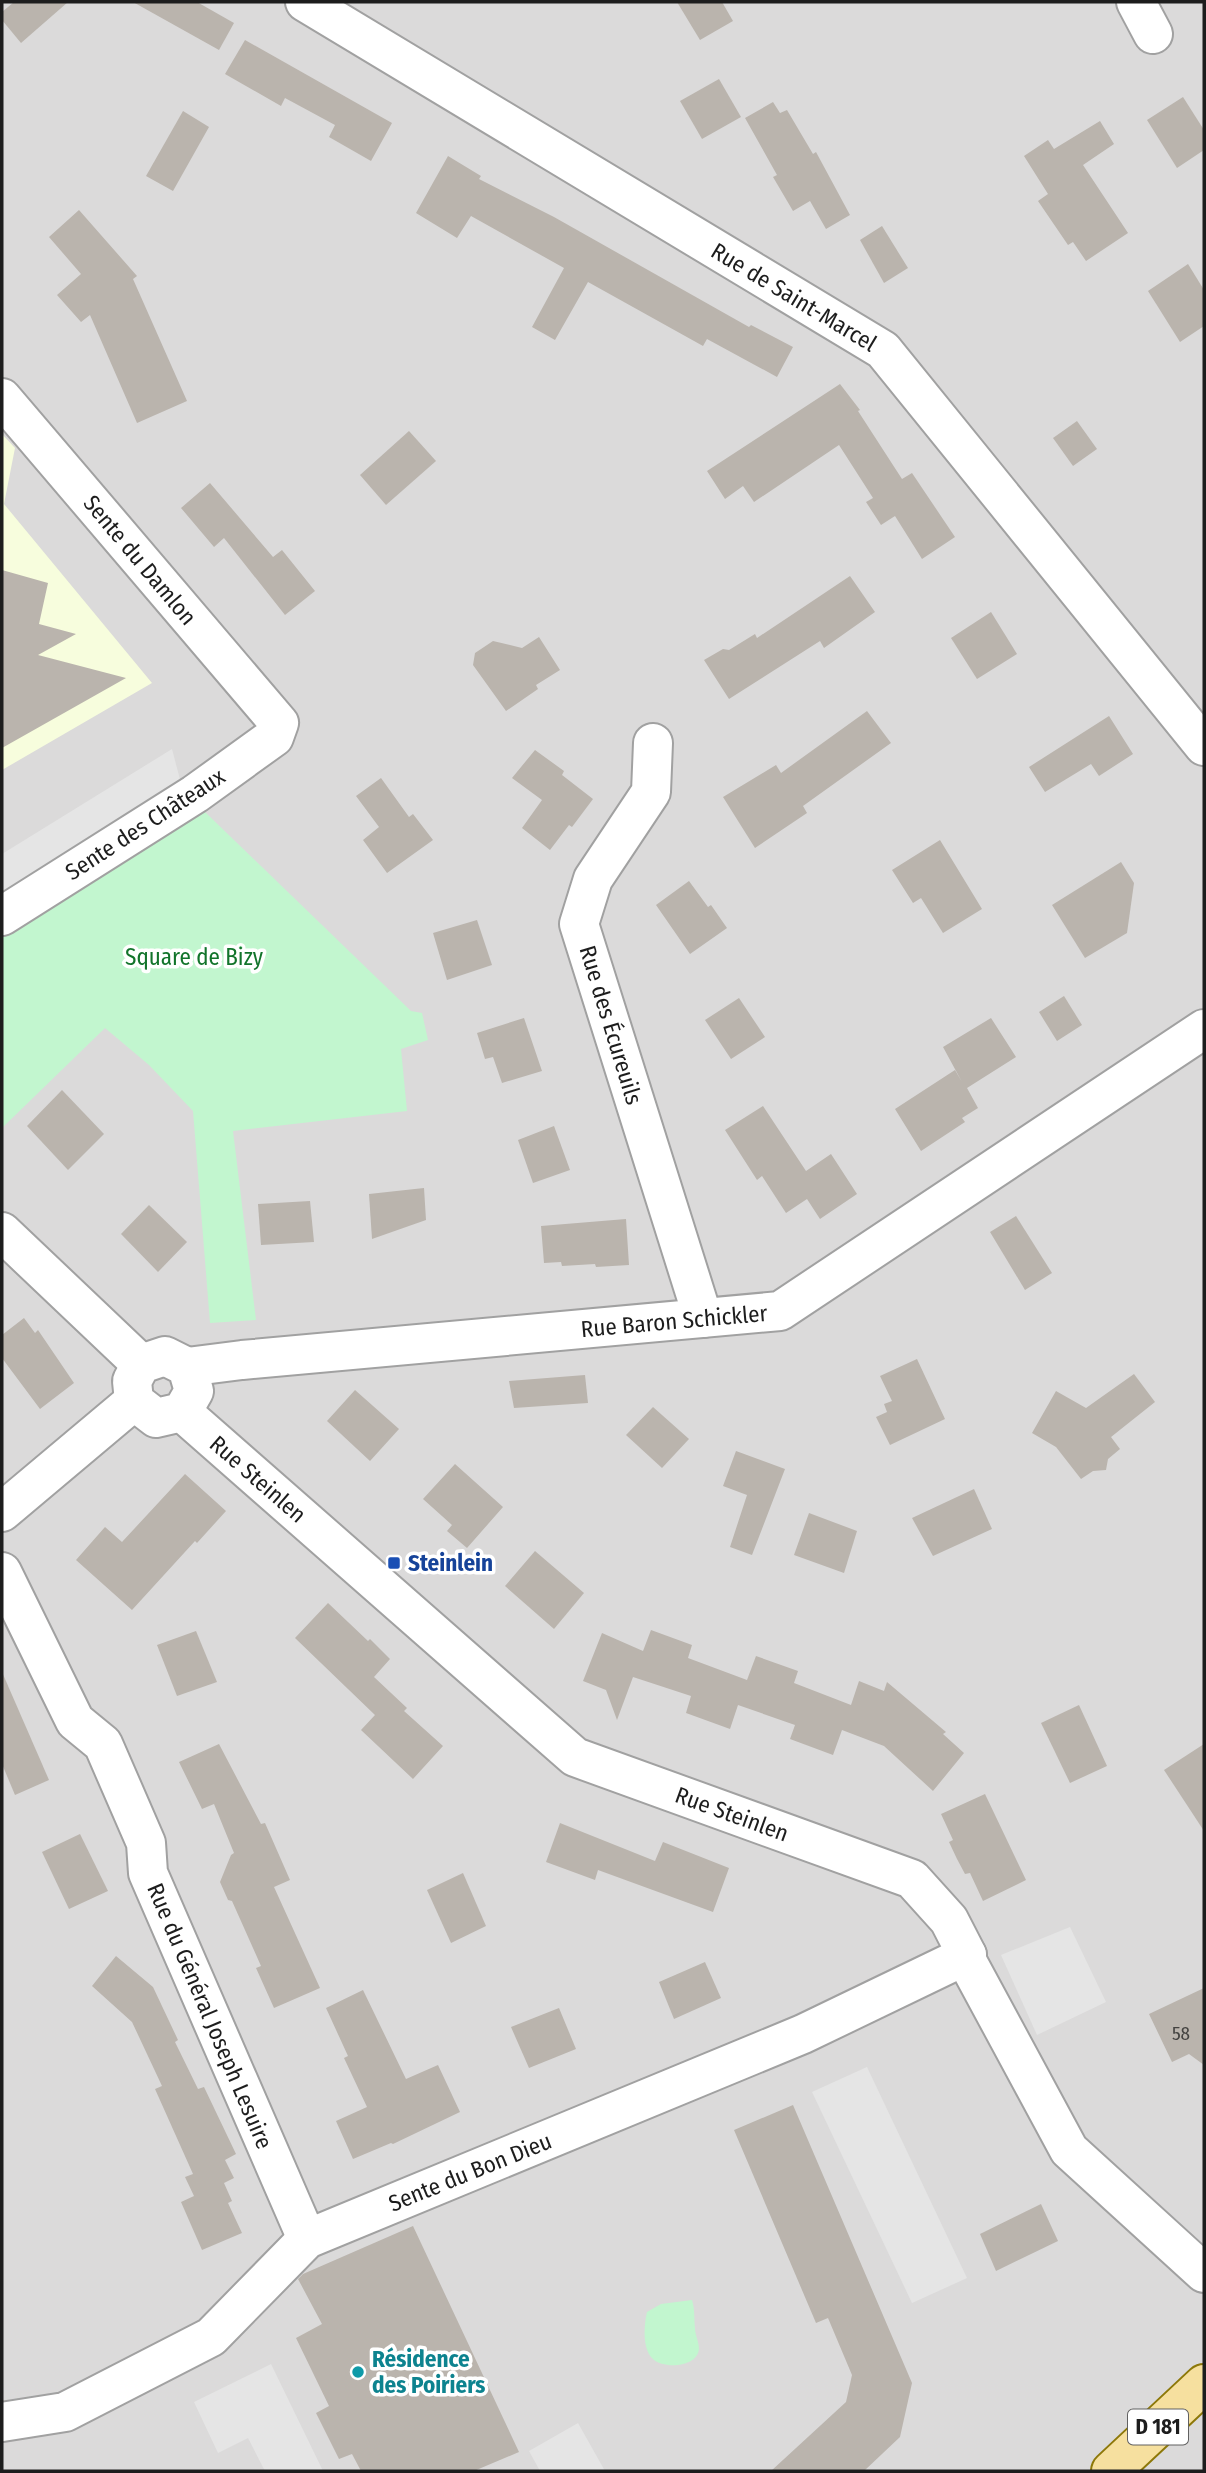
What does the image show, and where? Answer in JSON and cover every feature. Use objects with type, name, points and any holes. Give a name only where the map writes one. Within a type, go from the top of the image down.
[{"type":"main road","name":"D 181","points":[[1111,2471],[1204,2384]]},
{"type":"street","name":"Rue de Saint-Marcel","points":[[305,2],[883,350],[1204,746]]},
{"type":"street","name":"Sente du Damlon","points":[[2,398],[279,723]]},
{"type":"street","name":"Sente des Châteaux","points":[[2,916],[195,794],[274,737],[279,723]]},
{"type":"street","name":"Rue des Écureuils","points":[[653,743],[651,792],[593,878],[579,923],[703,1318]]},
{"type":"street","name":"Rue Baron Schickler","points":[[187,1367],[780,1311],[1204,1029]]},
{"type":"street","points":[[2,1232],[141,1364]]},
{"type":"street","points":[[165,1356],[187,1367],[194,1391],[182,1412],[156,1418],[134,1401],[132,1381],[141,1364],[165,1356]]},
{"type":"street","points":[[2,1512],[134,1401]]},
{"type":"street","name":"Rue Steinlen","points":[[182,1412],[575,1757],[912,1879],[949,1920],[967,1955],[967,1961],[1069,2150],[1204,2273]]},
{"type":"street","name":"Rue du Général Joseph Lesuire","points":[[2,1572],[75,1721],[103,1744],[146,1843],[148,1873],[307,2239]]},
{"type":"street","name":"Sente du Bon Dieu","points":[[2,2422],[65,2412],[211,2337],[307,2239],[803,2034],[967,1955]]},
{"type":"shaded area","points":[[2,2],[1204,2],[1204,2471],[2,2471]]},
{"type":"shaded area","points":[[2,434],[15,448],[4,504],[152,683],[2,770]]},
{"type":"shaded area","points":[[172,749],[188,810],[2,924],[2,854]]},
{"type":"shaded area","points":[[1070,1927],[1106,2002],[1037,2035],[1001,1955]]},
{"type":"shaded area","points":[[867,2067],[967,2278],[912,2303],[812,2092]]},
{"type":"shaded area","points":[[271,2364],[323,2471],[265,2471],[248,2438],[218,2453],[194,2402]]},
{"type":"shaded area","points":[[578,2423],[605,2471],[540,2471],[529,2451]]},
{"type":"green space","name":"Square de Bizy","points":[[205,812],[411,1011],[422,1013],[428,1040],[401,1049],[407,1111],[233,1131],[256,1320],[210,1323],[193,1111],[149,1065],[105,1028],[2,1128],[2,933]]},
{"type":"green space","points":[[692,2300],[699,2346],[697,2355],[679,2365],[664,2364],[653,2359],[645,2343],[647,2312],[661,2304]]},
{"type":"building","points":[[14,2],[68,2],[21,43],[2,20],[2,12]]},
{"type":"building","points":[[133,2],[197,2],[234,23],[219,50]]},
{"type":"building","points":[[677,2],[722,2],[733,21],[700,40]]},
{"type":"building","points":[[245,40],[392,123],[371,161],[329,137],[335,125],[285,98],[281,106],[225,74]]},
{"type":"building","points":[[719,79],[741,117],[702,139],[680,101]]},
{"type":"building","points":[[1183,97],[1204,130],[1204,150],[1177,168],[1147,120]]},
{"type":"building","points":[[773,102],[780,113],[787,110],[813,154],[816,152],[850,215],[826,229],[810,201],[793,211],[773,177],[777,175],[745,118]]},
{"type":"building","points":[[183,111],[209,127],[173,191],[146,176]]},
{"type":"building","points":[[1100,121],[1114,144],[1083,165],[1128,233],[1086,261],[1073,242],[1068,245],[1038,201],[1048,194],[1024,156],[1048,140],[1054,149]]},
{"type":"building","points":[[448,156],[481,176],[479,179],[554,217],[749,327],[751,325],[793,347],[777,377],[707,339],[703,346],[588,282],[555,340],[532,327],[564,268],[471,216],[457,238],[416,213]]},
{"type":"building","points":[[79,210],[137,276],[133,279],[187,401],[137,423],[90,315],[81,322],[57,295],[81,274],[49,237]]},
{"type":"building","points":[[882,226],[908,268],[884,283],[860,240]]},
{"type":"building","points":[[1188,264],[1204,290],[1204,326],[1180,342],[1148,291]]},
{"type":"building","points":[[840,384],[860,410],[858,411],[902,479],[912,473],[955,537],[922,559],[895,516],[881,525],[866,502],[873,498],[839,445],[754,502],[743,486],[725,499],[707,471]]},
{"type":"building","points":[[1077,421],[1097,449],[1073,466],[1053,438]]},
{"type":"building","points":[[409,431],[436,461],[386,505],[360,475]]},
{"type":"building","points":[[210,483],[273,557],[282,550],[315,591],[285,615],[224,538],[214,547],[181,508]]},
{"type":"building","points":[[2,570],[48,583],[39,624],[76,634],[38,655],[126,678],[2,748]]},
{"type":"building","points":[[850,576],[875,612],[824,648],[820,641],[729,699],[704,660],[723,649],[729,650],[755,634],[757,638]]},
{"type":"building","points":[[991,612],[1017,654],[977,679],[951,638]]},
{"type":"building","points":[[539,637],[560,670],[536,685],[538,689],[506,711],[473,665],[475,653],[493,641],[522,648]]},
{"type":"building","points":[[867,711],[891,743],[803,806],[807,813],[755,848],[723,797],[776,765],[781,773]]},
{"type":"building","points":[[1109,716],[1133,754],[1099,776],[1091,764],[1045,792],[1029,767]]},
{"type":"building","points":[[535,750],[564,771],[562,775],[593,799],[550,850],[522,828],[542,800],[512,778]]},
{"type":"building","points":[[381,778],[409,817],[413,814],[433,840],[387,873],[363,840],[379,827],[356,796]]},
{"type":"building","points":[[940,840],[982,909],[943,933],[921,898],[913,903],[892,870]]},
{"type":"building","points":[[1121,862],[1134,883],[1127,933],[1085,958],[1052,905]]},
{"type":"building","points":[[689,881],[727,928],[690,954],[656,905]]},
{"type":"building","points":[[477,920],[492,965],[447,980],[433,933]]},
{"type":"building","points":[[1064,996],[1082,1025],[1057,1041],[1039,1012]]},
{"type":"building","points":[[739,998],[765,1037],[731,1059],[705,1020]]},
{"type":"building","points":[[524,1018],[542,1071],[502,1083],[493,1057],[485,1059],[477,1033]]},
{"type":"building","points":[[991,1018],[1016,1057],[967,1088],[978,1108],[962,1118],[965,1122],[921,1151],[895,1109],[955,1070],[962,1082],[943,1047]]},
{"type":"building","points":[[62,1090],[104,1134],[68,1170],[27,1126]]},
{"type":"building","points":[[763,1106],[806,1171],[831,1154],[857,1194],[820,1219],[807,1199],[786,1213],[762,1176],[757,1180],[725,1130]]},
{"type":"building","points":[[554,1126],[570,1170],[533,1183],[518,1140]]},
{"type":"building","points":[[424,1188],[426,1220],[372,1239],[369,1194]]},
{"type":"building","points":[[310,1201],[314,1242],[261,1245],[258,1204]]},
{"type":"building","points":[[149,1205],[187,1242],[158,1272],[121,1234]]},
{"type":"building","points":[[1016,1216],[1052,1273],[1025,1290],[990,1232]]},
{"type":"building","points":[[626,1219],[629,1265],[596,1267],[595,1264],[562,1266],[561,1262],[544,1263],[541,1226]]},
{"type":"building","points":[[24,1318],[35,1333],[38,1330],[74,1383],[40,1409],[2,1358],[2,1335]]},
{"type":"building","points":[[917,1359],[945,1419],[890,1445],[876,1417],[887,1412],[884,1404],[892,1401],[880,1376]]},
{"type":"building","points":[[1134,1374],[1155,1402],[1111,1437],[1120,1449],[1108,1459],[1106,1470],[1093,1471],[1081,1479],[1056,1447],[1032,1433],[1056,1391],[1086,1408]]},
{"type":"building","points":[[585,1375],[588,1403],[514,1408],[509,1381]]},
{"type":"building","points":[[355,1390],[399,1429],[370,1461],[327,1421]]},
{"type":"building","points":[[653,1407],[689,1439],[662,1468],[626,1435]]},
{"type":"building","points":[[736,1451],[785,1469],[752,1555],[730,1547],[747,1495],[723,1486]]},
{"type":"building","points":[[455,1464],[503,1507],[467,1548],[447,1531],[452,1525],[423,1499]]},
{"type":"building","points":[[185,1474],[226,1511],[132,1610],[76,1560],[105,1527],[122,1542]]},
{"type":"building","points":[[974,1489],[992,1529],[933,1556],[912,1518]]},
{"type":"building","points":[[809,1513],[857,1531],[844,1573],[794,1555]]},
{"type":"building","points":[[535,1551],[584,1593],[554,1629],[505,1586]]},
{"type":"building","points":[[328,1603],[390,1659],[374,1677],[407,1708],[404,1711],[443,1746],[413,1779],[361,1730],[375,1715],[295,1638]]},
{"type":"building","points":[[651,1630],[692,1645],[688,1658],[747,1680],[756,1656],[798,1671],[794,1683],[851,1705],[859,1681],[884,1691],[887,1682],[946,1732],[943,1734],[964,1753],[933,1791],[884,1746],[842,1730],[833,1755],[790,1739],[795,1725],[738,1705],[730,1729],[686,1713],[691,1696],[633,1677],[617,1720],[606,1690],[583,1681],[602,1633],[643,1651]]},
{"type":"building","points":[[196,1631],[217,1682],[177,1696],[157,1645]]},
{"type":"building","points":[[2,1672],[49,1780],[15,1795],[2,1764]]},
{"type":"building","points":[[1079,1705],[1107,1766],[1070,1783],[1041,1723]]},
{"type":"building","points":[[219,1744],[261,1824],[265,1823],[290,1880],[274,1887],[320,1988],[274,2008],[256,1968],[261,1966],[232,1901],[228,1900],[220,1882],[234,1853],[214,1804],[202,1809],[179,1762]]},
{"type":"building","points":[[1204,1744],[1204,1831],[1164,1770]]},
{"type":"building","points":[[985,1794],[1026,1880],[983,1901],[970,1873],[965,1874],[957,1859],[949,1842],[953,1840],[941,1814]]},
{"type":"building","points":[[560,1823],[655,1861],[663,1842],[729,1868],[713,1912],[598,1870],[595,1880],[546,1862]]},
{"type":"building","points":[[80,1834],[108,1891],[69,1909],[42,1852]]},
{"type":"building","points":[[463,1873],[486,1926],[451,1943],[427,1890]]},
{"type":"building","points":[[116,1956],[153,1987],[198,2089],[204,2087],[236,2154],[225,2160],[234,2178],[224,2183],[232,2201],[228,2203],[242,2233],[202,2250],[181,2202],[194,2196],[185,2177],[193,2174],[155,2089],[162,2086],[132,2022],[92,1986]]},
{"type":"building","points":[[705,1962],[721,1998],[674,2019],[659,1982]]},
{"type":"building","points":[[1204,1988],[1204,2065],[1189,2054],[1172,2062],[1149,2014]]},
{"type":"building","points":[[363,1990],[406,2079],[438,2065],[460,2112],[393,2144],[353,2159],[336,2121],[367,2107],[344,2058],[348,2056],[326,2008]]},
{"type":"building","points":[[559,2008],[576,2049],[529,2068],[511,2027]]},
{"type":"building","points":[[793,2105],[912,2383],[900,2437],[864,2471],[771,2471],[846,2402],[852,2375],[828,2318],[816,2323],[734,2130]]},
{"type":"building","points":[[1041,2204],[1058,2241],[996,2271],[980,2234]]},
{"type":"building","points":[[413,2226],[519,2452],[474,2471],[361,2471],[352,2454],[339,2459],[316,2413],[329,2406],[296,2338],[322,2324],[298,2279],[303,2274]]},
{"type":"place","name":"Steinlein","points":[[394,1563]]},
{"type":"place","name":"Résidence des Poiriers","points":[[358,2372]]}]
